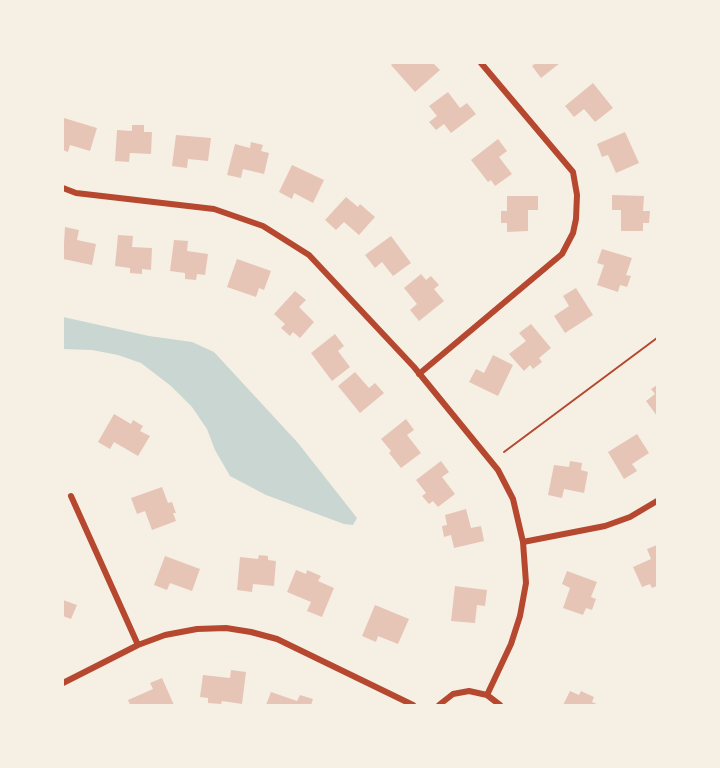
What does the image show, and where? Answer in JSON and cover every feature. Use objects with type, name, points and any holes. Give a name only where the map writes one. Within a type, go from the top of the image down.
[{"type":"street","points":[[419,374],[562,254],[573,233],[576,219],[577,195],[573,172],[481,63]]},
{"type":"street","points":[[63,188],[76,193],[214,209],[263,226],[309,255],[419,374],[498,470],[513,499],[523,542],[526,583],[520,616],[511,645],[487,695]]},
{"type":"street","points":[[71,496],[138,645]]},
{"type":"street","points":[[523,542],[605,526],[630,517],[657,501]]},
{"type":"street","points":[[63,682],[138,645],[165,635],[197,629],[226,628],[251,632],[292,646],[413,705]]},
{"type":"street","points":[[439,705],[446,698],[460,692],[487,695],[500,705]]},
{"type":"path","points":[[504,452],[657,338]]},
{"type":"shaded area","points":[[63,317],[149,336],[192,342],[214,352],[298,443],[357,518],[353,525],[344,524],[266,495],[230,476],[215,450],[207,429],[192,407],[171,386],[141,363],[118,355],[92,350],[63,349]]},
{"type":"building","points":[[393,63],[433,63],[440,70],[415,92],[391,65]]},
{"type":"building","points":[[536,63],[560,63],[541,78],[532,66]]},
{"type":"building","points":[[593,83],[613,108],[595,122],[584,109],[574,117],[565,106]]},
{"type":"building","points":[[448,92],[460,108],[467,103],[476,114],[451,133],[444,124],[436,130],[429,122],[437,116],[429,106]]},
{"type":"building","points":[[64,118],[97,128],[90,151],[70,145],[68,152],[63,150]]},
{"type":"building","points":[[132,125],[144,125],[144,132],[152,132],[151,154],[130,153],[129,162],[115,161],[117,130],[132,131]]},
{"type":"building","points":[[625,132],[639,163],[616,173],[608,155],[602,157],[597,144]]},
{"type":"building","points":[[176,135],[211,138],[208,161],[188,159],[187,168],[172,166]]},
{"type":"building","points":[[498,139],[507,151],[499,157],[512,174],[495,186],[491,180],[488,182],[471,160]]},
{"type":"building","points":[[251,142],[263,145],[261,151],[269,153],[264,174],[243,169],[241,178],[227,175],[235,144],[250,148]]},
{"type":"building","points":[[292,165],[324,180],[313,203],[294,193],[292,199],[279,192]]},
{"type":"building","points":[[612,195],[644,196],[643,211],[650,211],[649,223],[643,223],[643,231],[621,231],[621,210],[612,210]]},
{"type":"building","points":[[507,196],[538,196],[538,210],[528,210],[528,231],[507,232],[507,223],[501,223],[501,211],[507,211]]},
{"type":"building","points":[[346,197],[358,207],[360,204],[375,217],[359,235],[344,222],[336,230],[325,220]]},
{"type":"building","points":[[65,227],[79,230],[77,240],[96,244],[92,265],[63,259]]},
{"type":"building","points":[[118,235],[133,236],[132,247],[152,248],[151,270],[142,269],[142,274],[130,273],[130,268],[115,266]]},
{"type":"building","points":[[391,236],[411,263],[393,276],[382,262],[375,268],[365,255]]},
{"type":"building","points":[[174,240],[188,241],[187,251],[208,254],[205,275],[197,274],[196,280],[185,279],[185,273],[170,271]]},
{"type":"building","points":[[602,249],[632,258],[626,275],[631,276],[627,287],[620,285],[618,292],[597,285],[604,265],[597,263]]},
{"type":"building","points":[[237,259],[271,271],[264,290],[259,288],[256,297],[227,287]]},
{"type":"building","points":[[421,274],[426,280],[431,276],[439,285],[434,289],[444,301],[419,321],[410,310],[417,304],[404,288]]},
{"type":"building","points":[[576,288],[593,315],[565,333],[554,316],[569,306],[563,296]]},
{"type":"building","points":[[295,291],[306,300],[299,307],[314,322],[300,338],[293,332],[290,336],[281,328],[285,324],[274,314]]},
{"type":"building","points":[[531,324],[551,348],[539,358],[542,362],[533,369],[530,365],[524,371],[509,354],[526,341],[519,333]]},
{"type":"building","points":[[335,334],[344,346],[338,351],[350,367],[332,381],[311,353]]},
{"type":"building","points":[[493,355],[513,365],[498,396],[469,382],[476,369],[484,373]]},
{"type":"building","points":[[355,372],[369,388],[375,383],[384,393],[360,413],[338,386]]},
{"type":"building","points":[[657,385],[657,416],[646,401],[655,394],[651,389]]},
{"type":"building","points":[[114,414],[131,424],[133,420],[143,426],[140,431],[150,436],[138,456],[114,442],[110,449],[98,442]]},
{"type":"building","points":[[406,419],[414,430],[407,435],[421,453],[401,468],[381,439]]},
{"type":"building","points":[[637,434],[649,453],[632,464],[637,471],[624,479],[608,452]]},
{"type":"building","points":[[441,461],[449,472],[442,477],[455,494],[438,507],[433,501],[429,504],[422,496],[426,493],[416,480]]},
{"type":"building","points":[[570,461],[582,463],[581,470],[588,472],[584,493],[564,489],[562,498],[548,495],[554,465],[569,467]]},
{"type":"building","points":[[162,487],[168,503],[172,502],[176,521],[152,530],[145,511],[137,514],[131,498]]},
{"type":"building","points":[[466,509],[471,528],[481,526],[484,541],[454,548],[451,535],[444,537],[442,526],[447,525],[445,515]]},
{"type":"building","points":[[657,545],[657,586],[652,588],[650,584],[642,587],[633,567],[651,559],[647,549]]},
{"type":"building","points":[[259,555],[268,556],[268,560],[276,561],[274,586],[253,584],[252,592],[237,590],[240,557],[258,559]]},
{"type":"building","points":[[165,556],[200,569],[192,591],[170,583],[167,590],[154,585]]},
{"type":"building","points":[[296,570],[306,574],[307,570],[321,576],[318,581],[334,588],[322,617],[307,611],[311,602],[287,592]]},
{"type":"building","points":[[567,571],[597,582],[591,597],[596,599],[592,610],[586,608],[583,615],[563,608],[570,588],[562,584]]},
{"type":"building","points":[[455,586],[487,590],[485,606],[477,605],[475,623],[451,621]]},
{"type":"building","points":[[63,600],[77,605],[71,619],[63,616]]},
{"type":"building","points":[[375,605],[409,619],[398,644],[378,636],[376,642],[362,636]]},
{"type":"building","points":[[231,670],[246,672],[242,704],[222,701],[221,704],[208,703],[208,698],[200,697],[203,675],[230,678]]},
{"type":"building","points":[[162,678],[174,705],[130,705],[128,700],[153,689],[150,683]]},
{"type":"building","points":[[570,691],[579,695],[581,691],[594,697],[592,702],[599,705],[563,705]]},
{"type":"building","points":[[271,692],[297,701],[300,695],[313,699],[311,705],[266,705]]}]
